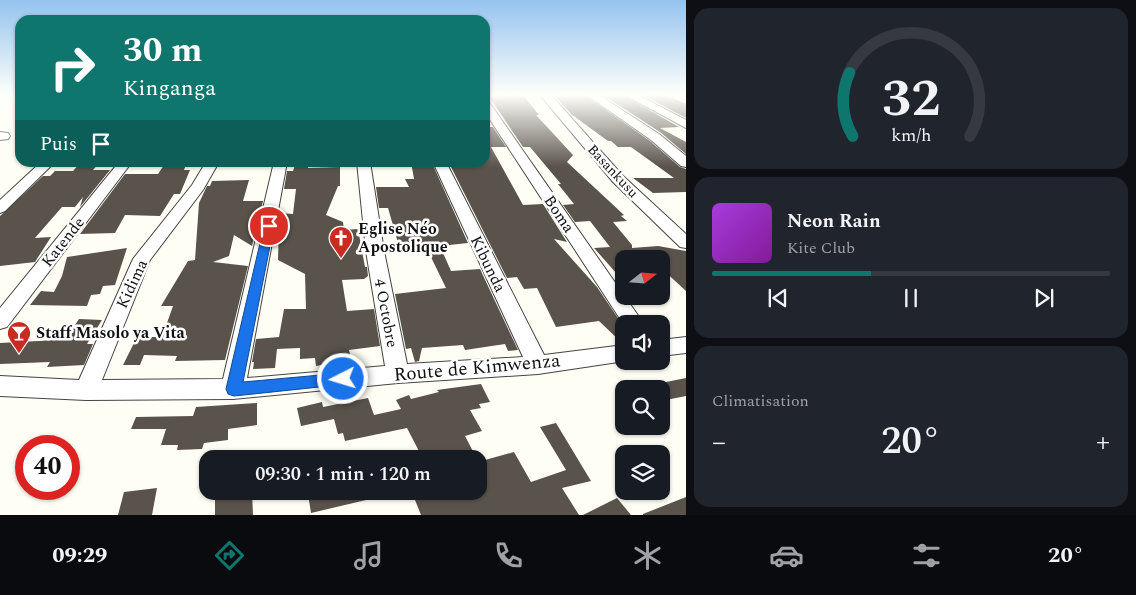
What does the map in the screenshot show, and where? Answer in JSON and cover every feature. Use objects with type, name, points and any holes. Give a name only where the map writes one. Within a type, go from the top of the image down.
[{"type":"street","name":"Boma","points":[[495,119],[628,315]]},
{"type":"street","name":"Basankusu","points":[[566,119],[618,179],[686,242]]},
{"type":"street","points":[[629,119],[655,136],[686,163]]},
{"type":"street","points":[[675,119],[686,125]]},
{"type":"street","points":[[0,208],[44,167]]},
{"type":"street","name":"Katende","points":[[0,322],[122,167]]},
{"type":"street","name":"Kidima","points":[[86,390],[142,260],[198,187],[210,167]]},
{"type":"street","points":[[234,389],[280,167]]},
{"type":"street","name":"4 Octobre","points":[[364,167],[375,251],[398,374]]},
{"type":"street","name":"Kibunda","points":[[440,167],[538,365]]},
{"type":"street","points":[[670,347],[686,345]]},
{"type":"street","name":"Route de Kimwenza","points":[[0,386],[86,390],[234,389],[398,374],[538,365],[615,354]]},
{"type":"building","points":[[504,119],[540,119],[573,155],[567,162],[624,215],[621,216],[627,221],[613,222],[632,245],[632,248],[658,246],[686,251],[686,291],[670,276],[670,250],[615,250],[615,272],[594,248],[610,247],[590,221],[575,222],[563,205],[574,204],[558,184],[561,184],[530,147],[523,147]]},
{"type":"building","points":[[578,119],[619,119],[650,141],[680,167],[686,169],[686,192],[653,193],[633,178],[674,178],[631,147],[618,147],[611,141],[608,141]]},
{"type":"building","points":[[640,119],[665,119],[679,127],[660,128],[686,142],[686,154],[660,132]]},
{"type":"building","points":[[490,127],[493,127],[506,147],[491,147],[523,205],[543,204],[567,242],[554,239],[597,287],[616,315],[615,336],[599,321],[556,327],[537,288],[524,289],[517,277],[507,278],[451,167],[490,167]]},
{"type":"building","points":[[77,167],[96,167],[93,170],[110,170],[80,207],[83,197],[75,207],[62,207],[35,238],[51,237],[35,262],[0,266],[0,216],[43,176],[50,176],[55,171],[73,171]]},
{"type":"building","points":[[163,167],[185,167],[184,170],[190,170],[180,194],[174,194],[160,216],[125,215],[115,233],[80,234],[125,174],[158,174]]},
{"type":"building","points":[[294,167],[340,167],[340,186],[338,186],[326,215],[343,222],[344,230],[358,229],[368,276],[364,279],[342,280],[347,311],[374,309],[380,346],[349,350],[351,358],[332,360],[333,363],[316,366],[315,358],[300,359],[300,348],[277,349],[275,368],[253,369],[254,362],[252,362],[256,339],[279,337],[284,309],[306,309],[305,274],[278,260],[279,223],[277,225],[279,213],[293,214],[296,189],[284,189],[287,171],[293,171]]},
{"type":"building","points":[[412,167],[434,167],[468,243],[440,246],[451,271],[480,269],[518,350],[508,351],[505,344],[465,350],[463,345],[422,348],[419,361],[415,362],[411,348],[406,349],[395,294],[446,288],[429,253],[401,253],[388,208],[379,208],[376,187],[409,187],[405,179],[414,179]]},
{"type":"building","points":[[249,180],[243,201],[263,201],[252,246],[234,235],[229,256],[213,262],[248,266],[225,360],[175,361],[177,356],[144,355],[140,365],[123,365],[137,337],[162,337],[173,306],[161,306],[188,261],[195,260],[199,203],[207,186],[210,186],[212,181]]},
{"type":"building","points":[[127,248],[115,285],[103,286],[100,294],[91,295],[87,306],[30,305],[41,291],[54,292],[62,276],[67,257]]},
{"type":"building","points":[[79,319],[102,320],[87,344],[93,344],[84,365],[47,367],[50,362],[0,364],[0,343],[57,340],[69,334]]},
{"type":"building","points":[[686,378],[686,396],[670,399],[670,381]]},
{"type":"building","points":[[481,384],[490,402],[479,404],[481,408],[470,410],[482,431],[465,436],[472,450],[418,450],[407,428],[345,441],[343,433],[338,434],[334,419],[301,426],[297,408],[322,402],[323,407],[368,398],[374,415],[401,409],[396,400],[409,395],[411,399],[439,392],[437,390]]},
{"type":"building","points":[[257,403],[257,425],[228,429],[228,440],[204,443],[202,449],[177,450],[178,445],[161,445],[166,429],[131,429],[136,417],[193,416],[196,407]]},
{"type":"building","points":[[556,423],[591,481],[562,488],[579,515],[421,515],[415,500],[487,500],[487,460],[514,452],[531,482],[566,470],[540,427]]},
{"type":"building","points":[[157,488],[152,515],[118,515],[124,492]]},
{"type":"building","points":[[686,497],[686,515],[643,515],[643,514]]},
{"type":"building","points":[[615,499],[619,500],[631,515],[583,515]]},
{"type":"building","points":[[215,500],[252,500],[253,515],[215,515]]},
{"type":"building","points":[[309,500],[366,500],[311,513]]},
{"type":"place","name":"Eglise Néo Apostolique","points":[[341,259]]},
{"type":"place","name":"Staff Masolo ya Vita","points":[[19,354]]},
{"type":"route","points":[[269,226],[234,389],[343,379]]}]
